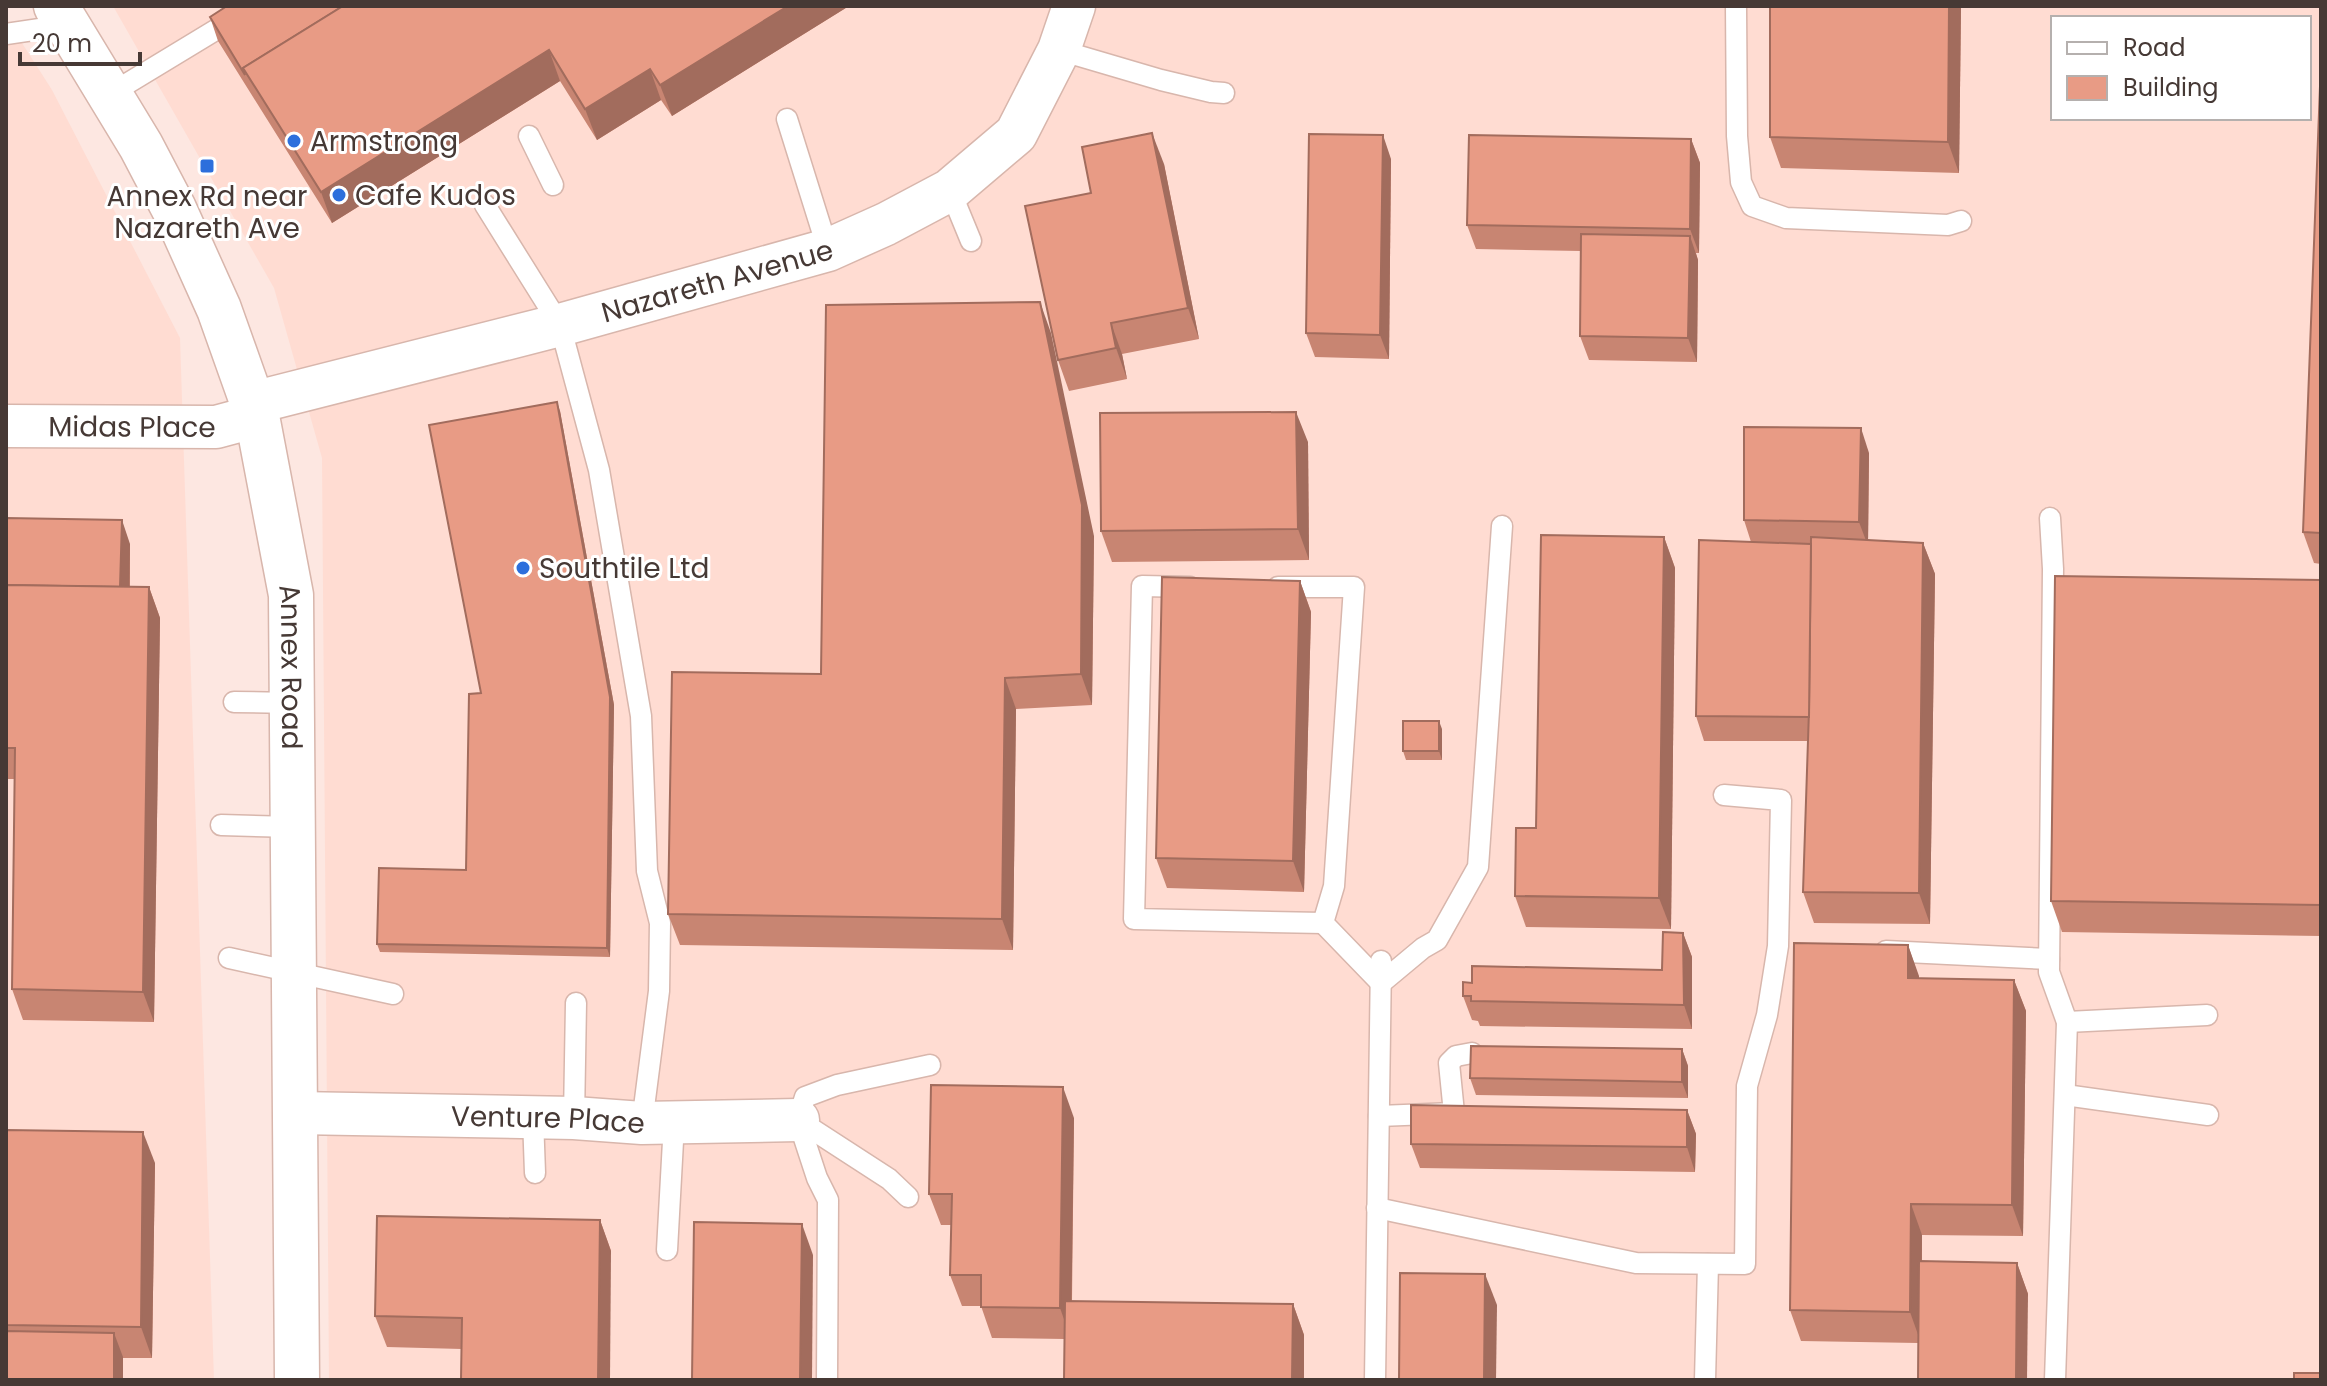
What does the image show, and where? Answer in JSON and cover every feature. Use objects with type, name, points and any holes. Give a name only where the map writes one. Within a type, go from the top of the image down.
[{"type":"street","name":"Nazareth Avenue","points":[[255,410],[828,250],[886,224],[950,190],[1016,134],[1059,50],[1074,6]]},
{"type":"street","name":"Annex Road","points":[[62,16],[141,146],[174,209],[219,309],[255,410],[291,595],[297,1380]]},
{"type":"street","name":"Midas Place","points":[[6,426],[216,427],[255,410]]},
{"type":"street","name":"Venture Place","points":[[296,1113],[574,1118],[658,1123],[798,1120]]},
{"type":"lane","points":[[1736,6],[1738,152],[1741,182],[1752,206],[1786,218],[1948,225],[1961,221]]},
{"type":"lane","points":[[6,34],[62,16]]},
{"type":"lane","points":[[110,94],[237,17]]},
{"type":"lane","points":[[1059,50],[1161,80],[1224,93]]},
{"type":"lane","points":[[787,119],[828,250]]},
{"type":"lane","points":[[529,136],[553,185]]},
{"type":"lane","points":[[950,190],[971,241]]},
{"type":"lane","points":[[485,205],[560,325],[599,470],[641,716],[647,871],[660,923],[658,1123],[667,1250]]},
{"type":"lane","points":[[2050,518],[2053,569],[2049,972],[2067,1022],[2055,1380]]},
{"type":"lane","points":[[1381,983],[1437,940],[1478,867],[1502,526]]},
{"type":"lane","points":[[1203,587],[1142,586],[1134,919],[1323,923],[1381,983]]},
{"type":"lane","points":[[1263,587],[1354,587],[1334,886],[1323,923]]},
{"type":"lane","points":[[234,702],[293,703]]},
{"type":"lane","points":[[1377,1208],[1636,1263],[1745,1264],[1747,1086],[1786,946],[1781,800],[1724,795]]},
{"type":"lane","points":[[221,825],[293,827]]},
{"type":"lane","points":[[1874,951],[2049,959]]},
{"type":"lane","points":[[229,958],[393,994]]},
{"type":"lane","points":[[1375,1380],[1381,961]]},
{"type":"lane","points":[[574,1118],[576,1003]]},
{"type":"lane","points":[[2067,1022],[2207,1015]]},
{"type":"lane","points":[[1379,1116],[1454,1113],[1449,1063],[1456,1056],[1472,1053]]},
{"type":"lane","points":[[827,1380],[828,1200],[817,1178],[798,1120],[805,1097],[837,1085],[930,1065]]},
{"type":"lane","points":[[2065,1095],[2208,1115]]},
{"type":"lane","points":[[533,1118],[535,1173]]},
{"type":"lane","points":[[798,1120],[889,1179],[908,1197]]},
{"type":"lane","points":[[1705,1380],[1708,1264]]},
{"type":"shaded area","points":[[113,6],[2321,6],[2321,1380],[329,1380],[322,458],[274,288]]},
{"type":"shaded area","points":[[6,18],[52,90],[180,338],[214,1380],[6,1380]]},
{"type":"building","points":[[227,6],[343,6],[243,68],[245,75],[210,17]]},
{"type":"building","points":[[343,6],[788,6],[660,85],[650,69],[585,109],[549,50],[321,192],[243,68]]},
{"type":"building","points":[[1770,6],[1949,6],[1948,142],[1770,137]]},
{"type":"building","points":[[2321,60],[2321,533],[2303,532]]},
{"type":"building","points":[[1152,133],[1188,308],[1111,323],[1116,348],[1058,360],[1025,206],[1091,193],[1082,147]]},
{"type":"building","points":[[1309,134],[1383,135],[1380,335],[1306,333]]},
{"type":"building","points":[[1469,135],[1691,139],[1690,229],[1467,225]]},
{"type":"building","points":[[1581,234],[1690,236],[1688,338],[1580,336]]},
{"type":"building","points":[[1040,302],[1082,505],[1081,674],[1005,678],[1002,919],[668,914],[672,672],[821,674],[826,305]]},
{"type":"building","points":[[557,402],[610,697],[607,948],[377,944],[379,868],[466,870],[469,694],[481,693],[429,425]]},
{"type":"building","points":[[1296,412],[1298,529],[1101,531],[1100,413]]},
{"type":"building","points":[[1744,427],[1861,428],[1859,522],[1744,520]]},
{"type":"building","points":[[6,518],[122,520],[120,587],[6,585]]},
{"type":"building","points":[[1541,535],[1664,537],[1659,898],[1515,896],[1516,828],[1536,828]]},
{"type":"building","points":[[1811,537],[1923,543],[1919,893],[1803,892]]},
{"type":"building","points":[[1699,540],[1811,544],[1809,717],[1696,716]]},
{"type":"building","points":[[2055,576],[2321,580],[2321,905],[2051,901]]},
{"type":"building","points":[[1162,577],[1300,581],[1293,861],[1156,858]]},
{"type":"building","points":[[6,585],[149,587],[143,992],[12,989],[15,748],[6,748]]},
{"type":"building","points":[[1403,721],[1439,721],[1439,751],[1403,751]]},
{"type":"building","points":[[1663,932],[1683,933],[1684,1005],[1471,1001],[1471,996],[1463,996],[1463,982],[1472,983],[1472,966],[1662,970]]},
{"type":"building","points":[[1794,943],[1908,945],[1908,978],[2014,980],[2012,1205],[1911,1204],[1910,1312],[1790,1310]]},
{"type":"building","points":[[1471,1046],[1682,1049],[1682,1082],[1470,1078]]},
{"type":"building","points":[[931,1085],[1063,1087],[1060,1308],[981,1307],[981,1275],[950,1275],[952,1194],[929,1194]]},
{"type":"building","points":[[1411,1105],[1687,1110],[1687,1147],[1411,1144]]},
{"type":"building","points":[[6,1130],[143,1132],[141,1327],[6,1325]]},
{"type":"building","points":[[377,1216],[600,1220],[598,1380],[461,1380],[462,1318],[375,1316]]},
{"type":"building","points":[[694,1222],[802,1224],[800,1380],[692,1380]]},
{"type":"building","points":[[1919,1261],[2017,1263],[2016,1380],[1918,1380]]},
{"type":"building","points":[[1400,1273],[1485,1274],[1484,1380],[1399,1380]]},
{"type":"building","points":[[1065,1301],[1293,1304],[1292,1380],[1064,1380]]},
{"type":"building","points":[[6,1331],[114,1333],[114,1380],[6,1380]]},
{"type":"building","points":[[2294,1373],[2321,1373],[2321,1380],[2294,1380]]},
{"type":"place","name":"Armstrong","points":[[294,141]]},
{"type":"place","name":"Annex Rd near Nazareth Ave","points":[[207,166]]},
{"type":"place","name":"Cafe Kudos","points":[[339,195]]},
{"type":"place","name":"Southtile Ltd","points":[[523,568]]}]
